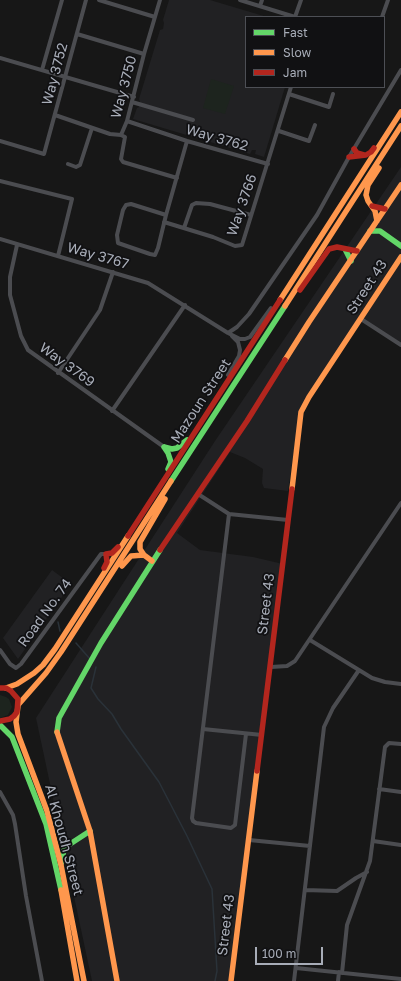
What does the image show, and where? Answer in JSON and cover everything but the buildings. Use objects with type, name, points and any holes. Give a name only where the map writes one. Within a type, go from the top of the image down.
[{"type":"main road","points":[[349,157],[364,156],[371,152],[386,128],[399,115]]},
{"type":"main road","name":"Mazoun Street","points":[[3,687],[27,679],[43,665],[55,649],[399,115]]},
{"type":"main road","name":"Mazoun Street","points":[[0,722],[14,716],[24,696],[53,664],[401,126]]},
{"type":"main road","points":[[380,232],[376,213],[366,198],[367,188],[387,154],[392,140]]},
{"type":"main road","points":[[354,149],[357,153],[364,156]]},
{"type":"main road","points":[[117,981],[90,831],[58,735],[57,731],[59,718],[101,643],[152,561],[198,494],[309,322],[401,185]]},
{"type":"main road","points":[[372,206],[385,209]]},
{"type":"main road","points":[[370,231],[380,232],[401,246]]},
{"type":"main road","points":[[286,303],[295,297],[327,251],[334,247],[357,251]]},
{"type":"main road","points":[[345,249],[351,261]]},
{"type":"main road","name":"Street 43","points":[[232,981],[301,412],[306,400],[401,257]]},
{"type":"main road","points":[[164,447],[172,449],[182,445],[205,417]]},
{"type":"main road","points":[[95,587],[107,562],[106,554],[112,553],[116,550],[144,510],[171,462],[164,447]]},
{"type":"main road","points":[[152,561],[144,555],[140,547],[141,540],[167,496],[169,486]]},
{"type":"main road","points":[[92,605],[105,593],[128,558],[134,555],[144,555]]},
{"type":"main road","points":[[3,687],[15,694],[18,699],[18,706]]},
{"type":"main road","name":"Al Khoudh Street","points":[[18,706],[16,722],[18,734],[47,811],[61,865],[84,981]]},
{"type":"main road","name":"Al Khoudh Street","points":[[0,725],[12,737],[46,824],[61,890],[77,981]]},
{"type":"main road","points":[[61,865],[64,850],[67,846],[90,831]]},
{"type":"street","points":[[42,70],[62,0]]},
{"type":"street","name":"Way 3752","points":[[0,141],[44,154],[86,0]]},
{"type":"street","points":[[100,0],[155,17]]},
{"type":"street","name":"Way 3750","points":[[55,115],[113,135],[121,135],[127,121],[144,54],[160,0]]},
{"type":"street","points":[[240,0],[292,16]]},
{"type":"street","points":[[260,6],[262,0]]},
{"type":"street","points":[[295,16],[301,0]]},
{"type":"street","points":[[382,16],[388,0]]},
{"type":"street","points":[[77,34],[144,54]]},
{"type":"street","points":[[0,58],[134,96]]},
{"type":"street","points":[[228,333],[237,327],[249,314],[317,215],[349,157],[401,70]]},
{"type":"street","points":[[268,164],[291,88]]},
{"type":"street","points":[[289,94],[328,107],[333,94]]},
{"type":"street","points":[[132,102],[193,120]]},
{"type":"street","name":"Way 3762","points":[[127,121],[187,141],[268,164]]},
{"type":"street","points":[[279,130],[309,141],[315,125]]},
{"type":"street","points":[[68,164],[76,167],[80,165],[92,128]]},
{"type":"street","points":[[121,135],[125,137],[121,159],[124,162],[177,178]]},
{"type":"street","points":[[166,215],[131,204],[126,205],[122,210],[116,235],[118,243],[155,255],[187,141]]},
{"type":"street","name":"Way 3766","points":[[164,222],[238,246],[242,244],[268,164]]},
{"type":"street","points":[[0,180],[72,200],[58,256]]},
{"type":"street","points":[[184,228],[192,205],[196,203],[210,204],[251,215]]},
{"type":"street","name":"Way 3767","points":[[0,240],[148,283],[228,333]]},
{"type":"street","name":"Way 3769","points":[[17,245],[10,277],[10,295],[20,336],[28,350],[58,373],[164,447]]},
{"type":"street","points":[[58,373],[100,310],[113,272]]},
{"type":"street","points":[[228,333],[240,339],[250,337],[270,310],[279,301]]},
{"type":"street","points":[[112,411],[185,305]]},
{"type":"street","points":[[361,319],[401,345]]},
{"type":"street","points":[[223,388],[227,377],[239,356],[240,350],[238,342],[228,333]]},
{"type":"street","points":[[198,494],[229,514],[288,520]]},
{"type":"street","points":[[271,667],[290,665],[295,661],[401,503]]},
{"type":"street","points":[[229,514],[192,820],[197,824],[231,828],[234,825],[246,734]]},
{"type":"street","name":"Road No. 74","points":[[0,650],[10,664],[16,668],[22,664],[101,554],[106,554]]},
{"type":"street","points":[[310,640],[372,678],[385,682],[401,684]]},
{"type":"street","points":[[294,981],[324,727],[333,708],[359,670]]},
{"type":"street","points":[[203,729],[262,735]]},
{"type":"street","points":[[338,981],[347,925],[367,872],[373,841],[385,747],[389,744],[401,744]]},
{"type":"street","points":[[379,789],[401,792]]},
{"type":"street","points":[[0,792],[13,815],[15,824],[26,896],[42,981]]},
{"type":"street","points":[[249,840],[310,846]]},
{"type":"street","points":[[373,841],[401,845]]},
{"type":"street","points":[[305,890],[337,891],[367,872]]},
{"type":"street","points":[[296,968],[401,979]]},
{"type":"shaded area","points":[[169,0],[210,0],[264,16],[245,16],[245,88],[285,88],[264,157],[255,154],[256,150],[252,150],[250,154],[133,119],[137,108],[139,107],[139,99],[160,30],[163,29],[163,20]]},
{"type":"shaded area","points":[[211,79],[234,86],[225,114],[203,108]]},
{"type":"shaded area","points":[[401,167],[401,345],[361,319],[299,417],[288,491],[264,488],[262,483],[263,469],[245,458],[230,452],[177,533],[200,550],[253,557],[283,564],[231,981],[92,981],[36,718],[215,441]]},
{"type":"shaded area","points":[[52,570],[71,584],[18,659],[3,638]]},
{"type":"shaded area","points":[[0,695],[9,699],[12,707],[8,715],[0,718]]},
{"type":"waterway","points":[[58,622],[60,631]]},
{"type":"waterway","points":[[76,643],[90,659]]},
{"type":"waterway","points":[[96,667],[91,688],[98,699],[112,714],[159,782],[212,889],[217,971],[215,981]]},
{"type":"traffic: fast","points":[[370,231],[380,231],[401,246]]},
{"type":"traffic: fast","points":[[345,249],[351,261]]},
{"type":"traffic: fast","points":[[171,481],[285,306]]},
{"type":"traffic: fast","points":[[164,447],[172,449],[177,448],[187,440]]},
{"type":"traffic: fast","points":[[164,447],[171,462],[168,469]]},
{"type":"traffic: fast","points":[[57,732],[59,718],[101,643],[160,550]]},
{"type":"traffic: fast","points":[[0,725],[12,737],[46,824],[61,890]]},
{"type":"traffic: fast","points":[[61,864],[64,850],[67,846],[90,831]]},
{"type":"traffic: slow","points":[[280,300],[401,112]]},
{"type":"traffic: slow","points":[[285,306],[401,126]]},
{"type":"traffic: slow","points":[[377,221],[375,211],[366,195],[368,185],[379,168]]},
{"type":"traffic: slow","points":[[285,360],[401,185]]},
{"type":"traffic: slow","points":[[292,489],[301,412],[309,397],[401,257]]},
{"type":"traffic: slow","points":[[18,705],[46,673],[61,652],[171,481]]},
{"type":"traffic: slow","points":[[152,561],[144,555],[140,549],[140,542],[165,499]]},
{"type":"traffic: slow","points":[[6,688],[17,684],[43,665],[55,649],[128,536]]},
{"type":"traffic: slow","points":[[122,566],[131,556],[144,555]]},
{"type":"traffic: slow","points":[[18,706],[16,722],[18,734],[47,811],[61,865],[84,981]]},
{"type":"traffic: slow","points":[[57,732],[90,831],[117,981]]},
{"type":"traffic: slow","points":[[231,981],[257,771]]},
{"type":"traffic: slow","points":[[61,890],[77,981]]},
{"type":"traffic: jam","points":[[349,157],[366,155],[374,148]]},
{"type":"traffic: jam","points":[[354,149],[357,153],[364,155]]},
{"type":"traffic: jam","points":[[372,206],[385,209]]},
{"type":"traffic: jam","points":[[300,290],[329,249],[337,247],[357,251]]},
{"type":"traffic: jam","points":[[128,536],[280,300]]},
{"type":"traffic: jam","points":[[160,550],[247,421],[285,360]]},
{"type":"traffic: jam","points":[[257,771],[292,489]]},
{"type":"traffic: jam","points":[[104,568],[107,562],[106,554],[112,553],[118,547]]},
{"type":"traffic: jam","points":[[0,688],[6,688],[11,691],[18,699],[17,712],[14,716],[10,719],[0,721]]}]
